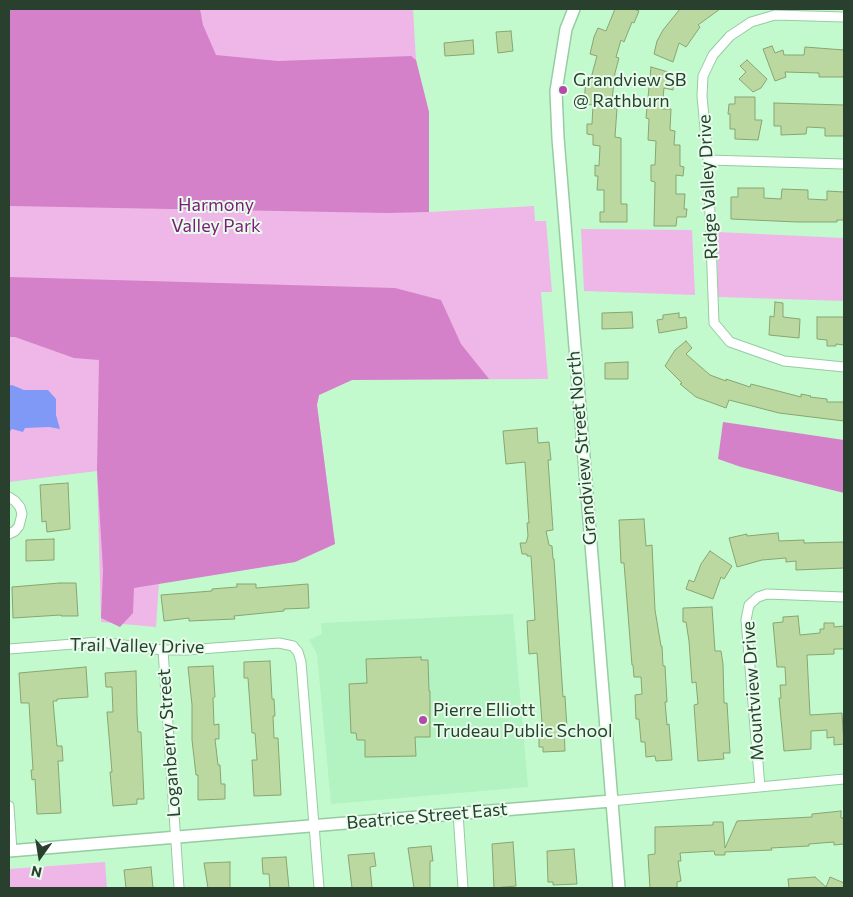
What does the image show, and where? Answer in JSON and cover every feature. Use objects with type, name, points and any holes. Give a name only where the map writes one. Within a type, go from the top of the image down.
[{"type":"street","name":"Grandview Street North","points":[[574,9],[566,29],[556,91],[557,119],[619,888]]},
{"type":"street","name":"Ridge Valley Drive","points":[[844,17],[775,15],[751,22],[730,36],[713,55],[703,76],[702,96],[708,160],[714,323],[730,342],[784,361],[844,367]]},
{"type":"street","points":[[708,160],[844,164]]},
{"type":"street","points":[[9,497],[20,507],[22,514],[19,526],[9,534]]},
{"type":"street","name":"Mountview Drive","points":[[760,787],[746,620],[749,605],[758,597],[767,594],[844,597]]},
{"type":"street","name":"Trail Valley Drive","points":[[9,649],[100,642],[163,650],[279,643],[294,646],[301,662],[313,826]]},
{"type":"street","name":"Loganberry Street","points":[[163,650],[179,888]]},
{"type":"street","name":"Beatrice Street East","points":[[10,851],[611,801],[844,779]]},
{"type":"street","points":[[9,806],[10,851]]},
{"type":"street","points":[[458,813],[464,888]]},
{"type":"street","points":[[313,826],[319,888]]},
{"type":"shaded area","points":[[9,9],[200,9],[203,25],[216,55],[278,61],[411,56],[416,60],[429,112],[429,212],[387,213],[9,206]]},
{"type":"shaded area","points":[[9,277],[395,288],[441,300],[461,344],[489,379],[352,380],[319,395],[317,405],[335,544],[295,562],[134,588],[133,613],[120,627],[101,618],[103,570],[97,470],[99,360],[74,358],[15,337],[9,337]]},
{"type":"shaded area","points":[[723,422],[844,440],[844,493],[741,467],[718,459]]},
{"type":"shaded area","name":"Pierre Elliott Trudeau Public School","points":[[513,614],[528,787],[331,804],[317,654],[309,640],[322,634],[321,623]]},
{"type":"green space","name":"Harmony Valley Park","points":[[9,9],[413,9],[416,60],[429,112],[429,212],[534,206],[535,221],[546,221],[552,292],[541,292],[548,379],[352,380],[319,395],[317,405],[335,544],[295,562],[159,583],[156,627],[101,622],[97,471],[9,482]]},
{"type":"green space","points":[[581,229],[692,230],[695,295],[584,291]]},
{"type":"green space","points":[[717,232],[844,238],[844,301],[718,297]]},
{"type":"green space","points":[[105,862],[107,888],[9,888],[9,869]]},
{"type":"water","points":[[12,385],[24,390],[48,390],[56,399],[56,415],[60,429],[49,427],[25,428],[23,432],[12,429],[9,432],[9,386]]},
{"type":"building","points":[[615,9],[634,9],[639,11],[634,23],[632,22],[624,42],[621,40],[616,57],[619,58],[612,100],[614,100],[613,108],[617,108],[615,137],[621,138],[621,204],[627,204],[627,222],[600,222],[600,212],[604,212],[604,190],[597,190],[598,176],[595,176],[595,165],[599,166],[600,146],[593,145],[593,135],[587,134],[587,124],[592,124],[593,105],[584,104],[586,77],[591,78],[597,56],[590,54],[594,37],[598,28],[606,31]]},
{"type":"building","points":[[680,9],[720,9],[698,25],[700,27],[686,47],[679,43],[673,62],[654,54],[657,41],[663,30]]},
{"type":"building","points":[[511,31],[513,51],[498,53],[496,32]]},
{"type":"building","points":[[473,40],[474,54],[445,56],[444,43]]},
{"type":"building","points":[[772,46],[775,53],[783,50],[784,55],[804,55],[805,47],[844,50],[844,77],[819,77],[819,73],[785,72],[786,77],[775,81],[763,49]]},
{"type":"building","points":[[747,60],[767,79],[761,88],[753,92],[739,79],[746,72],[740,66]]},
{"type":"building","points":[[651,67],[675,74],[673,90],[664,88],[662,109],[671,109],[670,130],[675,131],[674,145],[680,145],[680,166],[684,167],[683,176],[676,175],[676,194],[685,194],[684,209],[687,209],[686,217],[677,217],[676,226],[654,226],[655,182],[651,181],[651,165],[655,165],[656,141],[648,140],[649,119],[646,118]]},
{"type":"building","points":[[735,97],[755,97],[755,120],[762,120],[758,140],[735,139],[735,129],[730,129],[730,114],[728,114],[729,104],[735,104]]},
{"type":"building","points":[[774,103],[844,105],[844,136],[825,136],[825,128],[807,127],[806,134],[781,135],[781,126],[774,126]]},
{"type":"building","points":[[738,188],[764,188],[764,198],[781,199],[782,189],[808,190],[808,199],[827,200],[827,191],[844,192],[844,220],[837,220],[837,222],[797,222],[731,219],[731,197],[738,197]]},
{"type":"building","points":[[775,302],[783,303],[783,317],[800,319],[799,338],[769,335],[770,316],[774,317]]},
{"type":"building","points":[[632,312],[633,328],[602,329],[602,313]]},
{"type":"building","points":[[679,313],[679,318],[686,317],[687,328],[659,333],[657,320],[663,319],[663,315]]},
{"type":"building","points":[[817,317],[844,317],[844,345],[827,346],[827,340],[817,339]]},
{"type":"building","points":[[686,341],[692,348],[686,354],[710,375],[750,387],[751,384],[801,397],[801,394],[827,399],[827,402],[844,402],[844,421],[779,413],[729,400],[726,408],[696,397],[680,384],[682,383],[665,366],[675,350]]},
{"type":"building","points":[[628,362],[628,379],[605,379],[605,363]]},
{"type":"building","points":[[537,428],[538,443],[549,442],[551,460],[548,460],[553,530],[546,531],[549,545],[552,546],[554,559],[563,697],[565,696],[567,726],[564,727],[565,751],[543,752],[543,747],[539,747],[539,737],[543,737],[537,653],[529,654],[527,621],[535,620],[531,556],[522,554],[520,543],[526,543],[528,536],[527,523],[529,523],[525,462],[506,464],[503,431]]},
{"type":"building","points":[[68,483],[70,529],[47,532],[46,521],[42,522],[40,485]]},
{"type":"building","points":[[644,519],[646,546],[652,545],[655,610],[662,646],[663,666],[665,666],[667,702],[665,702],[672,760],[656,761],[655,756],[646,757],[645,742],[641,742],[639,719],[636,719],[635,695],[642,694],[641,677],[634,677],[632,665],[624,563],[621,563],[619,520]]},
{"type":"building","points":[[778,533],[779,541],[804,540],[804,543],[844,542],[844,568],[796,570],[796,561],[786,562],[786,558],[762,560],[737,567],[729,538],[747,534],[747,536]]},
{"type":"building","points":[[54,539],[54,560],[26,561],[26,540]]},
{"type":"building","points":[[710,551],[732,566],[724,579],[721,577],[713,599],[686,589],[689,580],[694,582],[701,564]]},
{"type":"building","points":[[76,583],[78,616],[61,615],[13,618],[12,587]]},
{"type":"building","points":[[237,584],[256,584],[256,588],[308,584],[309,608],[284,609],[284,611],[234,616],[235,619],[189,621],[189,618],[164,621],[161,595],[212,591],[212,589],[237,587]]},
{"type":"building","points":[[712,607],[715,651],[721,651],[723,664],[724,703],[727,703],[730,753],[723,753],[724,759],[698,761],[694,705],[698,704],[696,682],[692,683],[689,641],[686,622],[683,622],[683,608]]},
{"type":"building","points":[[798,616],[800,635],[820,633],[820,629],[824,629],[824,623],[834,623],[834,627],[844,626],[844,649],[834,649],[834,654],[807,655],[810,715],[842,713],[844,744],[834,745],[834,737],[827,738],[827,730],[811,731],[811,749],[784,751],[779,698],[781,698],[780,685],[786,685],[785,667],[777,667],[773,623],[783,622],[783,617]]},
{"type":"building","points":[[421,657],[421,660],[428,660],[430,737],[415,737],[416,756],[365,757],[365,740],[357,740],[356,733],[351,733],[349,684],[367,683],[366,659]]},
{"type":"building","points":[[270,661],[275,716],[273,716],[274,738],[278,738],[281,795],[254,796],[252,760],[257,760],[255,733],[252,733],[248,678],[244,678],[244,662]]},
{"type":"building","points":[[213,666],[214,725],[219,724],[219,739],[215,739],[218,765],[220,765],[221,784],[225,784],[225,799],[198,800],[198,775],[196,775],[192,740],[192,705],[188,667]]},
{"type":"building","points":[[86,667],[88,697],[57,699],[57,701],[53,701],[57,746],[62,746],[63,761],[58,761],[61,813],[37,814],[35,779],[32,780],[31,770],[33,770],[29,703],[21,703],[19,673]]},
{"type":"building","points":[[136,671],[138,732],[141,732],[144,799],[137,799],[137,804],[113,806],[107,712],[113,712],[112,687],[106,687],[105,673]]},
{"type":"building","points":[[841,811],[841,818],[844,818],[844,844],[834,845],[834,842],[809,844],[809,846],[771,848],[772,850],[725,852],[725,855],[715,855],[714,851],[680,853],[681,861],[678,861],[681,881],[677,882],[677,888],[650,888],[648,855],[655,854],[655,827],[713,825],[713,822],[723,822],[725,848],[737,821],[812,817],[812,814]]},
{"type":"building","points":[[513,842],[516,886],[494,888],[492,844]]},
{"type":"building","points":[[431,846],[433,861],[430,861],[430,888],[414,888],[408,848]]},
{"type":"building","points":[[574,849],[577,884],[553,885],[553,882],[548,882],[547,851]]},
{"type":"building","points":[[374,853],[376,866],[370,867],[372,888],[352,888],[348,855]]},
{"type":"building","points":[[286,857],[289,888],[270,888],[269,874],[263,874],[262,858]]},
{"type":"building","points":[[230,862],[230,888],[208,888],[204,863]]},
{"type":"building","points":[[151,867],[153,888],[126,888],[124,870]]},
{"type":"building","points":[[815,877],[826,887],[830,877],[844,883],[844,888],[789,888],[788,879]]},
{"type":"place","name":"Grandview SB @ Rathburn","points":[[563,90]]},
{"type":"place","name":"Pierre Elliott Trudeau Public School","points":[[423,720]]}]
